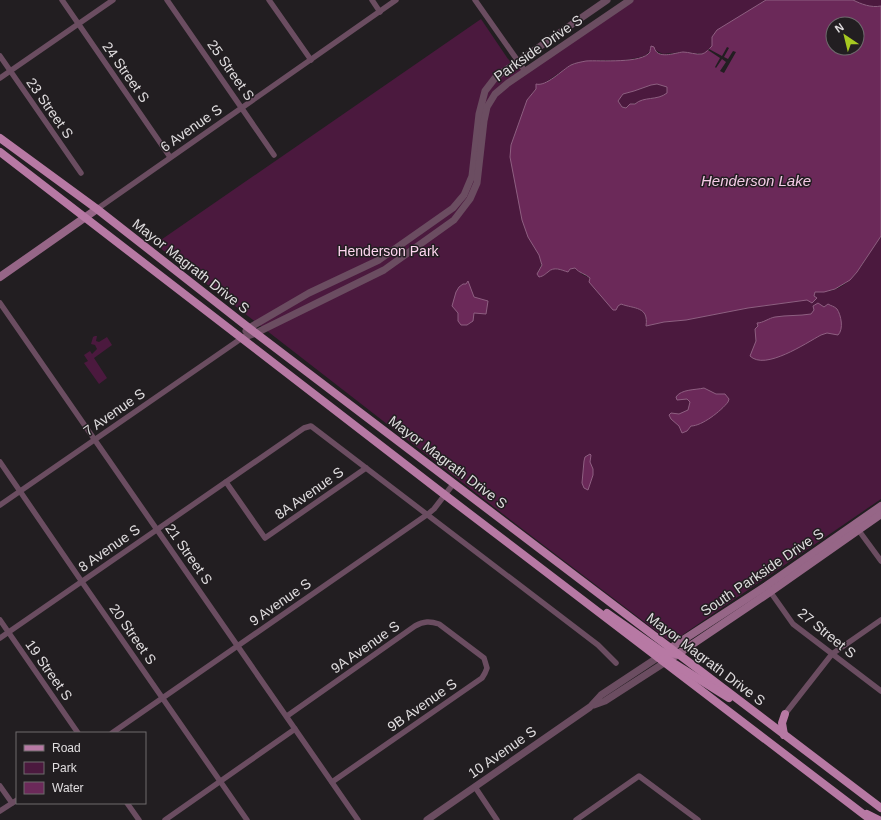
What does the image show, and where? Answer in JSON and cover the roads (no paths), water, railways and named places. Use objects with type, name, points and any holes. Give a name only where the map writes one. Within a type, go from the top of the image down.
[{"type":"main road","name":"Mayor Magrath Drive S","points":[[0,138],[97,209],[249,328],[454,484],[871,820]]},
{"type":"main road","name":"Mayor Magrath Drive S","points":[[0,152],[657,658],[678,654],[881,808]]},
{"type":"main road","name":"6 Avenue S","points":[[0,277],[97,209]]},
{"type":"main road","name":"South Parkside Drive S","points":[[678,654],[857,527],[881,506]]},
{"type":"main road","name":"South Parkside Drive S","points":[[857,527],[881,514]]},
{"type":"main road","name":"South Parkside Drive S","points":[[667,656],[768,589]]},
{"type":"main road","points":[[574,594],[593,603],[740,706],[747,706]]},
{"type":"main road","points":[[768,722],[779,720],[785,714]]},
{"type":"main road","points":[[784,734],[782,723],[785,714]]},
{"type":"main road","points":[[856,808],[879,820]]},
{"type":"street","name":"24 Street S","points":[[62,0],[170,157]]},
{"type":"street","points":[[0,78],[113,0]]},
{"type":"street","name":"25 Street S","points":[[167,0],[274,155]]},
{"type":"street","points":[[269,0],[311,60]]},
{"type":"street","points":[[372,0],[380,12]]},
{"type":"street","name":"6 Avenue S","points":[[97,209],[396,0]]},
{"type":"street","points":[[475,0],[525,71]]},
{"type":"street","name":"Parkside Drive S","points":[[242,338],[249,328],[309,293],[379,260],[453,208],[464,195],[472,176],[479,114],[485,91],[495,78],[607,0]]},
{"type":"street","name":"Parkside Drive S","points":[[242,338],[256,333],[384,270],[454,220],[470,199],[477,183],[484,122],[487,107],[491,99],[500,89],[525,71],[630,0]]},
{"type":"street","name":"23 Street S","points":[[0,56],[81,173]]},
{"type":"street","name":"21 Street S","points":[[0,303],[358,820]]},
{"type":"street","name":"7 Avenue S","points":[[0,506],[242,338]]},
{"type":"street","name":"8 Avenue S","points":[[0,638],[304,428],[311,426],[366,468]]},
{"type":"street","name":"20 Street S","points":[[0,462],[162,698],[248,820]]},
{"type":"street","points":[[366,468],[598,645],[616,663]]},
{"type":"street","name":"8A Avenue S","points":[[226,482],[265,538],[366,468]]},
{"type":"street","name":"9 Avenue S","points":[[113,732],[428,514],[434,509],[454,484]]},
{"type":"street","points":[[857,527],[881,561]]},
{"type":"street","name":"27 Street S","points":[[768,589],[793,624],[881,691]]},
{"type":"street","name":"19 Street S","points":[[0,620],[77,732]]},
{"type":"street","points":[[785,714],[832,654],[881,620]]},
{"type":"street","name":"9A Avenue S","points":[[287,716],[419,624],[430,622],[439,624],[459,639]]},
{"type":"street","name":"9B Avenue S","points":[[332,782],[482,678],[486,668],[485,659],[459,639]]},
{"type":"street","name":"10 Avenue S","points":[[591,706],[605,701],[667,656]]},
{"type":"street","name":"10 Avenue S","points":[[427,820],[591,706],[601,695],[657,658]]},
{"type":"street","points":[[165,820],[295,729]]},
{"type":"street","points":[[576,820],[639,776],[698,820]]},
{"type":"street","points":[[0,786],[12,803]]},
{"type":"street","points":[[475,787],[497,820]]},
{"type":"street","points":[[0,811],[16,801]]},
{"type":"street","points":[[128,804],[139,820]]},
{"type":"water","name":"Henderson Lake","points":[[766,0],[853,0],[870,6],[881,6],[881,236],[850,280],[835,289],[824,292],[815,292],[814,296],[817,298],[812,303],[807,300],[748,308],[646,326],[645,315],[640,309],[621,304],[616,310],[613,310],[589,282],[590,278],[575,268],[570,269],[568,272],[553,269],[539,277],[537,274],[542,265],[539,255],[528,237],[522,220],[510,157],[511,145],[527,100],[536,89],[536,84],[544,83],[554,78],[571,65],[586,61],[620,61],[639,58],[646,56],[650,52],[651,46],[662,55],[683,52],[702,54],[712,46],[712,37],[717,30]],"holes":[[[657,84],[667,87],[667,93],[659,97],[630,104],[626,108],[622,107],[618,101],[623,94],[651,85]]]},
{"type":"water","points":[[468,281],[474,297],[488,301],[486,314],[474,313],[473,321],[467,325],[461,325],[458,321],[458,313],[452,306],[459,287],[466,284]]},
{"type":"water","points":[[818,303],[824,307],[828,304],[837,309],[841,322],[841,329],[838,335],[827,333],[821,335],[786,354],[775,358],[757,360],[750,356],[756,341],[755,329],[758,326],[757,323],[775,317],[811,314],[814,310],[813,306]]},
{"type":"water","points":[[704,388],[716,394],[725,394],[729,399],[728,402],[721,410],[711,417],[700,424],[691,426],[687,431],[682,433],[679,426],[671,419],[669,415],[671,413],[679,414],[688,410],[690,402],[687,399],[677,400],[676,397],[681,392]]},
{"type":"water","points":[[590,454],[593,475],[588,490],[584,488],[582,483],[585,457]]},
{"type":"park label","name":"Henderson Park","points":[[388,251]]}]
